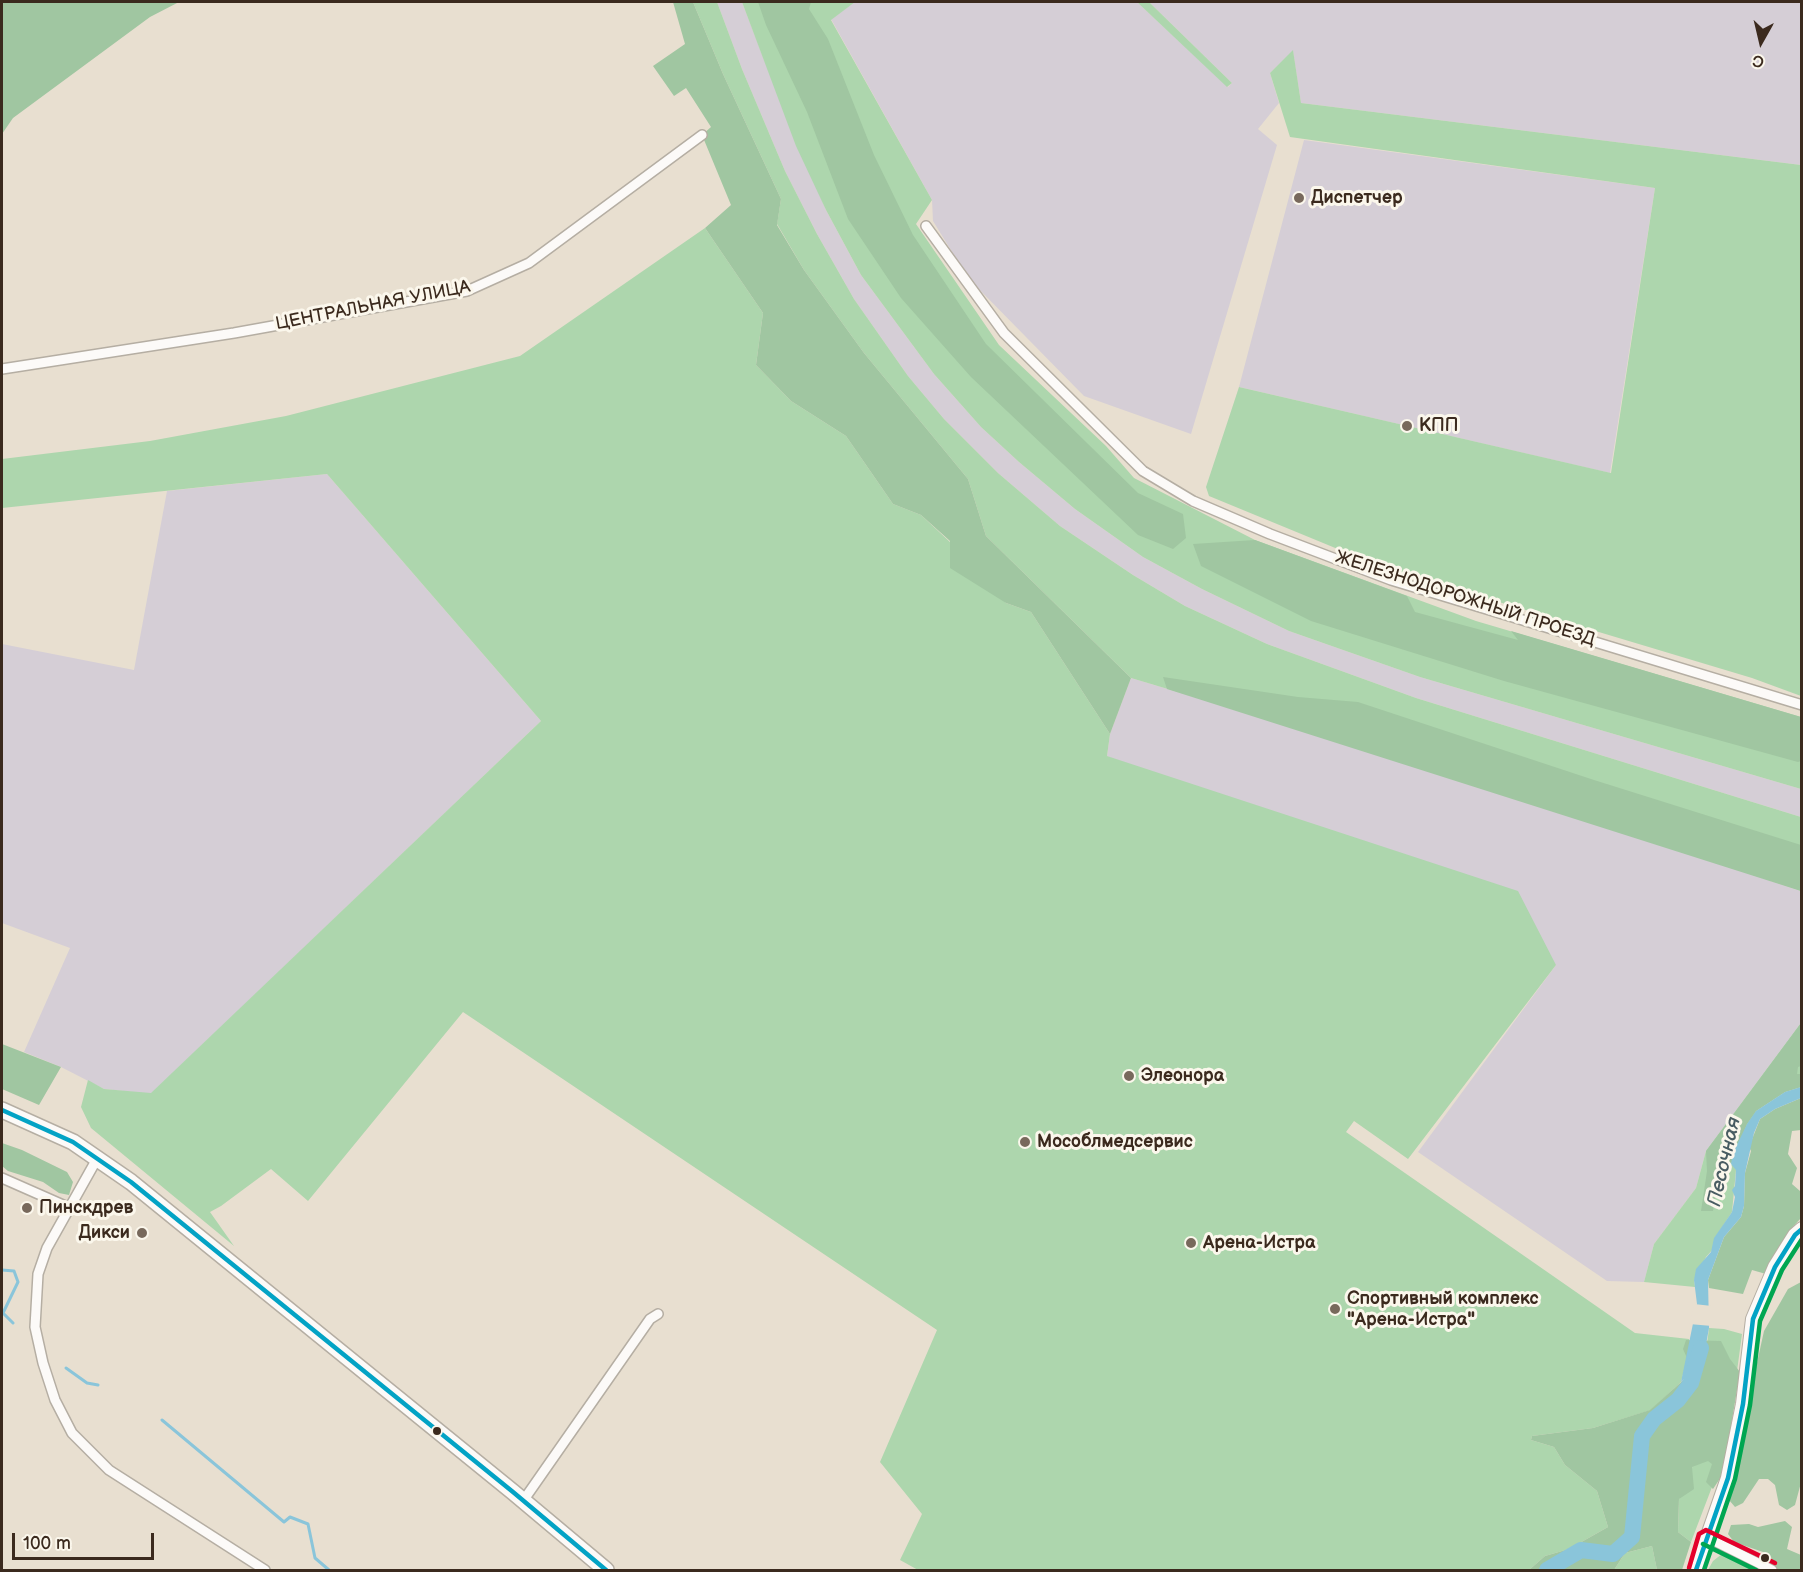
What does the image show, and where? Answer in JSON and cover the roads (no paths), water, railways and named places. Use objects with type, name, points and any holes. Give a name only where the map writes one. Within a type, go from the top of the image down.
[{"type":"main road","points":[[2,1110],[66,1138],[98,1157],[204,1240],[606,1570]]},
{"type":"street","name":"ЦЕНТРАЛЬНАЯ УЛИЦА","points":[[2,369],[234,333],[467,291],[529,263],[702,135]]},
{"type":"street","name":"ЖЕЛЕЗНОДОРОЖНЫЙ ПРОЕЗД","points":[[926,226],[1004,333],[1143,471],[1193,501],[1270,534],[1391,580],[1802,705]]},
{"type":"street","points":[[98,1157],[47,1248],[38,1274],[35,1327],[55,1400],[72,1433],[109,1470],[265,1570]]},
{"type":"street","points":[[2,1178],[70,1208]]},
{"type":"street","points":[[1696,1570],[1728,1478],[1743,1404],[1753,1319],[1775,1267],[1802,1228]]},
{"type":"street","points":[[523,1501],[650,1319],[658,1314]]},
{"type":"street","points":[[1707,1537],[1772,1570]]},
{"type":"water","points":[[1801,1087],[1801,1098],[1775,1109],[1760,1119],[1754,1133],[1745,1173],[1744,1206],[1741,1217],[1724,1237],[1708,1280],[1709,1328],[1705,1350],[1700,1366],[1681,1382],[1697,1304],[1694,1280],[1696,1269],[1711,1252],[1714,1238],[1732,1212],[1735,1197],[1732,1190],[1735,1186],[1736,1170],[1731,1164],[1733,1153],[1756,1111],[1785,1092]]},
{"type":"waterway","points":[[2,1270],[14,1271],[18,1282],[3,1313],[13,1323]]},
{"type":"waterway","name":"Песочная","points":[[1547,1570],[1581,1550],[1613,1554],[1632,1537],[1642,1436],[1654,1419],[1678,1400],[1691,1383],[1701,1348]]},
{"type":"waterway","points":[[66,1368],[87,1383],[98,1385]]},
{"type":"waterway","points":[[162,1420],[284,1522],[290,1517],[308,1524],[315,1558],[329,1570]]},
{"type":"place","name":"Диспетчер","points":[[1299,198]]},
{"type":"place","name":"КПП","points":[[1407,426]]},
{"type":"place","name":"Элеонора","points":[[1129,1076]]},
{"type":"place","name":"Мособлмедсервис","points":[[1025,1142]]},
{"type":"place","name":"Пинскдрев","points":[[27,1208]]},
{"type":"place","name":"Дикси","points":[[142,1233]]},
{"type":"place","name":"Арена-Истра","points":[[1191,1243]]},
{"type":"place","name":"Спортивный комплекс \"Арена-Истра\"","points":[[1335,1309]]}]
